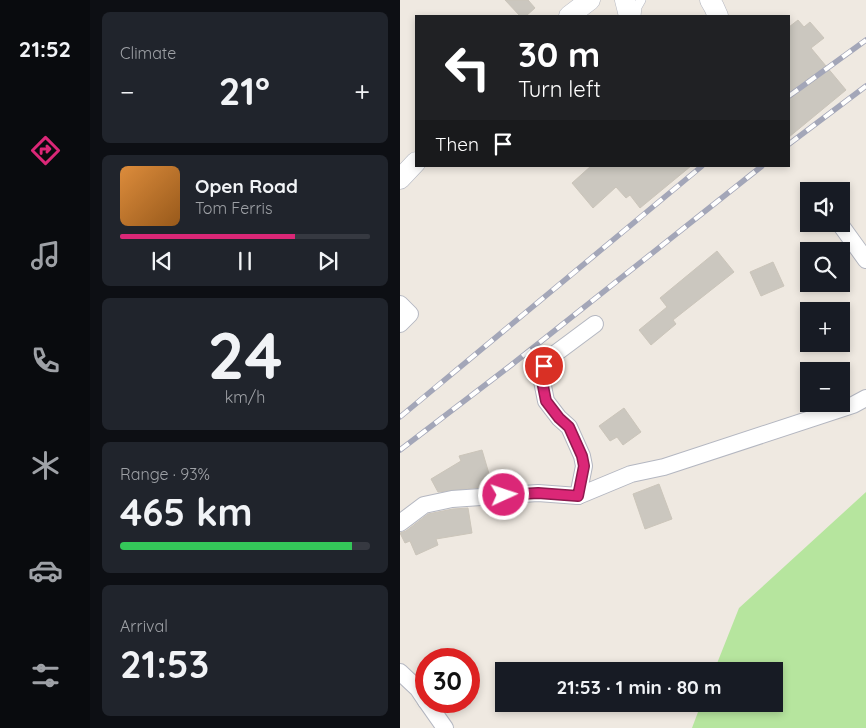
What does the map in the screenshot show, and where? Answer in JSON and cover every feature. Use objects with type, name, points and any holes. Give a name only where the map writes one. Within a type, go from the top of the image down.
[{"type":"street","points":[[570,15],[590,0]]},
{"type":"street","points":[[625,0],[629,15]]},
{"type":"street","points":[[710,0],[718,15]]},
{"type":"street","points":[[400,179],[415,163]]},
{"type":"street","points":[[846,232],[866,260]]},
{"type":"street","points":[[400,304],[410,314],[400,324]]},
{"type":"street","points":[[578,496],[584,466],[582,456],[569,427],[559,418],[546,401],[541,376],[544,366],[552,356],[595,324]]},
{"type":"street","points":[[400,523],[424,505],[452,498],[538,493],[578,496],[631,474],[664,467],[853,405],[866,398]]},
{"type":"street","points":[[400,672],[415,686]]},
{"type":"street","points":[[434,713],[445,728]]},
{"type":"lane","points":[[636,15],[640,0]]},
{"type":"green space","points":[[866,492],[866,728],[692,728],[698,712],[783,712],[783,662],[718,662],[739,608]]},
{"type":"building","points":[[505,0],[528,0],[535,8],[527,15],[519,15]]},
{"type":"building","points":[[798,20],[804,27],[810,22],[824,38],[811,48],[846,90],[790,136],[790,26]]},
{"type":"building","points":[[590,167],[690,167],[640,208],[630,195],[626,198],[616,187],[593,208],[572,183]]},
{"type":"building","points":[[717,251],[734,272],[673,320],[676,324],[651,345],[639,330],[667,307],[660,298]]},
{"type":"building","points":[[773,262],[784,286],[761,296],[750,272]]},
{"type":"building","points":[[624,408],[641,432],[623,445],[617,437],[610,441],[599,426]]},
{"type":"building","points":[[482,450],[492,484],[483,487],[438,492],[431,479],[461,461],[459,456]]},
{"type":"building","points":[[659,484],[672,519],[645,529],[633,494]]},
{"type":"building","points":[[468,508],[472,533],[436,539],[438,545],[416,555],[410,541],[405,543],[400,533],[406,531],[428,514]]},
{"type":"railway","points":[[790,95],[866,40]]},
{"type":"railway","points":[[790,143],[866,86]]},
{"type":"railway","points":[[400,417],[701,167]]},
{"type":"railway","points":[[400,450],[510,366],[761,167]]},
{"type":"route","points":[[504,495],[538,493],[578,496],[584,466],[582,456],[569,427],[559,418],[546,401],[541,376],[544,366]]}]
